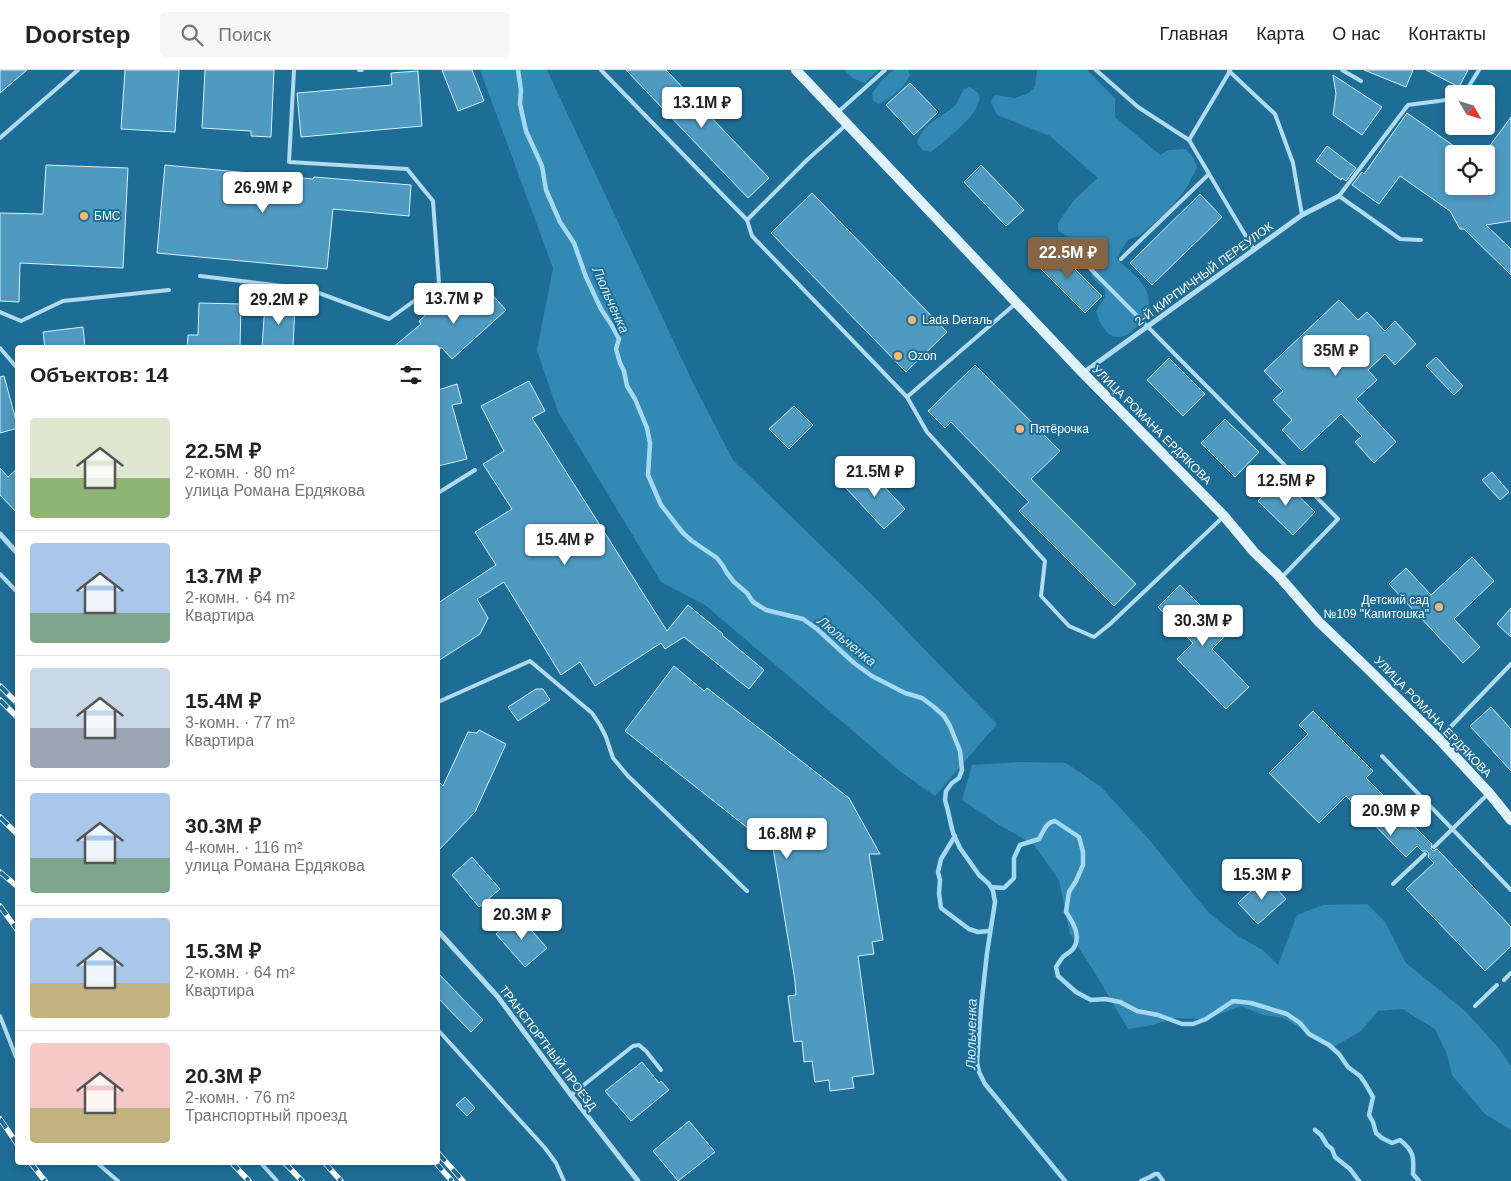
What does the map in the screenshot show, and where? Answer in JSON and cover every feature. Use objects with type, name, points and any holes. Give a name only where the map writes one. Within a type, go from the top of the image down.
[{"type":"street","name":"УЛИЦА РОМАНА ЕРДЯКОВА","points":[[796,70],[1083,373],[1224,516],[1254,552],[1319,622],[1439,739],[1511,820]]},
{"type":"street","name":"2-Й КИРПИЧНЫЙ ПЕРЕУЛОК","points":[[1083,373],[1302,215],[1339,196]]},
{"type":"street","points":[[0,534],[15,551]]},
{"type":"street","name":"ТРАНСПОРТНЫЙ ПРОЕЗД","points":[[440,933],[498,997],[638,1181]]},
{"type":"lane","points":[[0,138],[78,70]]},
{"type":"lane","points":[[200,276],[308,289],[389,319],[439,283],[433,201],[407,169],[289,162],[294,70]]},
{"type":"lane","points":[[601,70],[747,220],[752,236],[908,397],[927,432],[1045,561],[1041,596],[1069,626],[1094,637],[1224,516]]},
{"type":"lane","points":[[837,113],[885,70]]},
{"type":"lane","points":[[1096,70],[1138,107],[1189,140],[1254,250]]},
{"type":"lane","points":[[1342,70],[1361,81]]},
{"type":"lane","points":[[1470,85],[1479,70]]},
{"type":"lane","points":[[1189,140],[1230,71],[1275,114],[1293,164],[1302,215]]},
{"type":"lane","points":[[1421,240],[1400,239],[1339,196],[1408,105],[1445,100]]},
{"type":"lane","points":[[747,220],[807,160],[847,124]]},
{"type":"lane","points":[[1121,259],[1209,174]]},
{"type":"lane","points":[[1060,239],[1338,519],[1280,579]]},
{"type":"lane","points":[[0,312],[21,321],[63,301],[169,290]]},
{"type":"lane","points":[[908,397],[1016,302]]},
{"type":"lane","points":[[0,348],[15,366]]},
{"type":"lane","points":[[440,493],[475,470]]},
{"type":"lane","points":[[0,574],[15,590]]},
{"type":"lane","points":[[440,701],[530,661],[592,713],[606,737],[613,758],[628,776],[747,891]]},
{"type":"lane","points":[[1439,739],[1511,664]]},
{"type":"lane","points":[[1382,756],[1511,890]]},
{"type":"lane","points":[[1434,846],[1489,793]]},
{"type":"lane","points":[[1393,884],[1426,854]]},
{"type":"lane","points":[[1504,980],[1511,973]]},
{"type":"lane","points":[[1475,1006],[1498,985]]},
{"type":"lane","points":[[0,1016],[15,1054]]},
{"type":"lane","points":[[440,1032],[545,1148],[556,1163],[564,1181]]},
{"type":"lane","points":[[571,1095],[633,1046],[639,1046],[646,1051],[660,1070]]},
{"type":"lane","points":[[99,1165],[118,1181]]},
{"type":"lane","points":[[263,1165],[277,1181]]},
{"type":"shaded area","points":[[480,70],[547,70],[694,385],[733,460],[872,595],[997,724],[935,796],[901,772],[705,605],[661,582],[558,412],[537,350],[553,268]]},
{"type":"shaded area","points":[[844,70],[878,70],[865,83],[854,79]]},
{"type":"shaded area","points":[[894,70],[908,70],[910,75],[893,96],[879,104],[873,101],[872,93],[883,79]]},
{"type":"shaded area","points":[[1037,70],[1087,70],[1115,98],[1115,117],[1160,155],[1169,150],[1185,149],[1193,157],[1197,167],[1186,189],[1166,213],[1140,235],[1128,240],[1116,258],[1142,284],[1149,300],[1145,318],[1134,329],[1121,337],[1110,334],[1097,316],[1096,312],[1105,292],[1092,275],[1088,253],[1077,242],[1058,231],[1058,223],[1074,200],[1098,178],[1050,136],[997,115],[991,102],[995,95],[1015,98],[1029,93],[1035,86]]},
{"type":"shaded area","points":[[970,87],[977,92],[979,99],[977,107],[971,116],[931,152],[922,150],[917,143],[923,131],[953,107],[964,89]]},
{"type":"shaded area","points":[[1020,762],[1066,763],[1100,786],[1146,836],[1209,913],[1238,936],[1263,950],[1278,965],[1297,915],[1323,905],[1367,904],[1385,922],[1406,963],[1464,1010],[1498,1047],[1511,1066],[1511,1130],[1485,1114],[1452,1075],[1447,1054],[1435,1029],[1402,1009],[1378,1011],[1361,1031],[1332,1048],[1284,1018],[1263,1015],[1241,1006],[1206,1019],[1176,1018],[1128,1029],[1070,934],[1059,880],[1034,845],[999,825],[962,800],[972,765]]},
{"type":"building","points":[[0,70],[27,70],[0,93]]},
{"type":"building","points":[[125,70],[179,70],[175,132],[121,129]]},
{"type":"building","points":[[205,70],[274,70],[271,137],[251,136],[251,131],[202,128]]},
{"type":"building","points":[[442,70],[472,70],[484,101],[458,111]]},
{"type":"building","points":[[626,70],[666,70],[769,178],[748,198]]},
{"type":"building","points":[[1364,70],[1413,70],[1406,87]]},
{"type":"building","points":[[1426,70],[1468,70],[1460,85],[1455,85]]},
{"type":"building","points":[[418,71],[422,126],[301,137],[297,93],[392,85],[391,73]]},
{"type":"building","points":[[1333,75],[1382,107],[1362,135],[1333,115],[1336,94]]},
{"type":"building","points":[[910,83],[938,112],[914,135],[886,105]]},
{"type":"building","points":[[1407,113],[1453,145],[1445,145],[1445,195],[1495,195],[1495,145],[1490,145],[1511,117],[1511,221],[1486,225],[1511,249],[1511,275],[1464,229],[1460,229],[1450,211],[1400,176],[1379,204],[1352,185],[1362,172],[1364,174]]},
{"type":"building","points":[[1327,146],[1356,168],[1346,181],[1342,178],[1341,180],[1316,161]]},
{"type":"building","name":"БМС","points":[[46,165],[128,168],[123,268],[20,263],[19,302],[0,301],[0,213],[43,214]]},
{"type":"building","points":[[165,165],[313,179],[314,177],[411,185],[409,216],[333,209],[327,269],[157,253]]},
{"type":"building","points":[[981,165],[1024,210],[1006,226],[964,182]]},
{"type":"building","points":[[812,193],[947,332],[906,372],[771,233]]},
{"type":"building","points":[[1200,194],[1222,217],[1152,285],[1130,263]]},
{"type":"building","points":[[1051,245],[1102,296],[1085,313],[1034,262]]},
{"type":"building","points":[[489,291],[506,310],[452,359],[440,348],[440,345],[396,345],[421,324],[419,321],[438,304],[444,310],[461,295],[471,307]]},
{"type":"building","points":[[1339,300],[1358,320],[1367,312],[1385,331],[1395,321],[1416,344],[1395,365],[1385,354],[1368,370],[1377,380],[1356,399],[1396,442],[1374,463],[1355,442],[1362,436],[1341,414],[1302,451],[1282,430],[1292,420],[1273,400],[1283,391],[1264,371]]},
{"type":"building","points":[[199,303],[241,304],[240,345],[187,345],[188,335],[198,335]]},
{"type":"building","points":[[265,303],[295,304],[293,345],[262,345]]},
{"type":"building","points":[[83,327],[85,345],[45,345],[43,332]]},
{"type":"building","points":[[1436,357],[1463,386],[1454,395],[1426,366]]},
{"type":"building","points":[[1169,358],[1205,394],[1183,416],[1147,380]]},
{"type":"building","points":[[975,365],[1060,451],[1031,479],[1136,584],[1114,606],[1019,511],[1029,502],[951,422],[945,428],[928,411]]},
{"type":"building","points":[[4,376],[15,417],[15,429],[0,433],[0,377]]},
{"type":"building","points":[[529,381],[545,411],[532,418],[667,631],[688,605],[764,670],[749,689],[684,637],[665,649],[661,643],[595,686],[580,662],[561,675],[504,582],[477,599],[488,618],[480,634],[440,660],[440,602],[496,565],[475,532],[512,509],[483,464],[504,451],[481,406]]},
{"type":"building","points":[[457,384],[462,403],[452,405],[467,459],[440,466],[440,389]]},
{"type":"building","points":[[794,406],[813,425],[789,449],[769,429]]},
{"type":"building","points":[[1225,419],[1259,452],[1235,477],[1201,443]]},
{"type":"building","points":[[866,467],[905,509],[884,529],[845,487]]},
{"type":"building","points":[[0,468],[8,477],[15,471],[15,511],[0,495]]},
{"type":"building","points":[[1492,472],[1509,492],[1500,500],[1482,480]]},
{"type":"building","points":[[1280,478],[1315,512],[1293,535],[1258,501]]},
{"type":"building","name":"Детский сад №109 \"Капитошка\"","points":[[1472,557],[1494,581],[1454,619],[1480,647],[1463,663],[1389,584],[1406,568],[1431,595]]},
{"type":"building","points":[[1180,585],[1228,633],[1212,649],[1249,687],[1226,709],[1177,659],[1193,643],[1158,607]]},
{"type":"building","points":[[1511,608],[1511,637],[1497,624]]},
{"type":"building","points":[[674,666],[704,691],[707,688],[849,798],[880,854],[869,854],[883,940],[872,942],[874,954],[858,956],[874,1074],[852,1077],[854,1088],[830,1091],[829,1080],[815,1082],[812,1061],[804,1062],[802,1041],[794,1042],[788,996],[796,995],[795,981],[773,848],[625,731]]},
{"type":"building","points":[[536,689],[543,689],[550,700],[518,721],[508,707]]},
{"type":"building","points":[[1491,707],[1511,729],[1511,771],[1470,726]]},
{"type":"building","points":[[1313,711],[1373,771],[1366,778],[1432,844],[1431,849],[1433,851],[1437,849],[1511,927],[1511,946],[1485,971],[1406,889],[1434,863],[1428,857],[1427,851],[1422,851],[1417,846],[1406,857],[1346,796],[1319,823],[1269,773],[1308,734],[1299,725]]},
{"type":"building","points":[[479,730],[506,744],[475,812],[440,849],[440,783],[443,786],[468,732],[477,733]]},
{"type":"building","points":[[472,857],[500,889],[479,907],[452,875]]},
{"type":"building","points":[[1266,877],[1286,899],[1258,924],[1238,903]]},
{"type":"building","points":[[518,915],[547,948],[525,967],[496,934]]},
{"type":"building","points":[[440,975],[483,1020],[471,1032],[440,1000]]},
{"type":"building","points":[[642,1062],[659,1083],[661,1081],[669,1090],[631,1121],[605,1091]]},
{"type":"building","points":[[465,1097],[475,1108],[467,1116],[456,1105]]},
{"type":"building","points":[[689,1121],[715,1152],[678,1181],[653,1151]]},
{"type":"waterway","name":"Люльченка","points":[[518,70],[521,90],[520,104],[526,131],[542,166],[546,190],[560,222],[574,243],[586,277],[601,309],[619,339],[616,349],[627,386],[635,399],[647,428],[650,443],[648,475],[661,505],[683,533],[717,558],[734,582],[747,593],[753,602],[766,610],[803,619],[872,676],[905,693],[922,698],[944,716],[950,726],[960,751],[962,770],[959,778],[946,791],[945,800],[953,833],[960,848],[979,875],[989,884],[993,891],[995,902],[981,1008],[977,1062],[979,1072],[985,1084],[1065,1181]]},
{"type":"waterway","points":[[991,887],[1004,888],[1014,878],[1014,858],[1020,845],[1039,839],[1049,824],[1055,821],[1079,837],[1083,852],[1083,865],[1069,892],[1066,912],[1074,925],[1077,940],[1073,949],[1063,957],[1056,967],[1058,976],[1076,992],[1091,1000],[1105,999],[1120,1002],[1137,1011],[1158,1015],[1182,1024],[1193,1024],[1206,1019],[1233,1001],[1251,1003],[1287,1014],[1300,1023],[1309,1034],[1329,1045],[1339,1054],[1348,1067],[1360,1076],[1373,1097],[1369,1115],[1376,1133],[1392,1143],[1400,1140],[1411,1151],[1413,1174],[1419,1181]]},
{"type":"waterway","points":[[955,836],[941,859],[938,872],[941,908],[969,929],[978,932],[990,931]]},
{"type":"waterway","points":[[1315,1130],[1332,1149],[1335,1157],[1350,1169],[1359,1181]]},
{"type":"waterway","points":[[1141,1181],[1155,1174],[1158,1174],[1163,1181]]},
{"type":"railway","points":[[0,686],[15,701]]},
{"type":"railway","points":[[0,700],[15,715]]},
{"type":"railway","points":[[0,817],[15,832]]},
{"type":"railway","points":[[0,872],[15,884]]},
{"type":"railway","points":[[0,906],[15,927]]},
{"type":"railway","points":[[0,1119],[15,1141]]},
{"type":"railway","points":[[440,1155],[463,1181]]},
{"type":"railway","points":[[32,1165],[45,1181]]},
{"type":"railway","points":[[234,1165],[249,1181]]},
{"type":"railway","points":[[287,1165],[302,1181]]},
{"type":"railway","points":[[327,1165],[341,1181]]},
{"type":"railway","points":[[438,1165],[452,1181]]},
{"type":"place","name":"БМС","points":[[84,216]]},
{"type":"place","name":"Lada Dеталь","points":[[912,320]]},
{"type":"place","name":"Ozon","points":[[898,356]]},
{"type":"place","name":"Пятёрочка","points":[[1020,429]]},
{"type":"place","name":"Детский сад №109 \"Капитошка\"","points":[[1439,607]]}]
